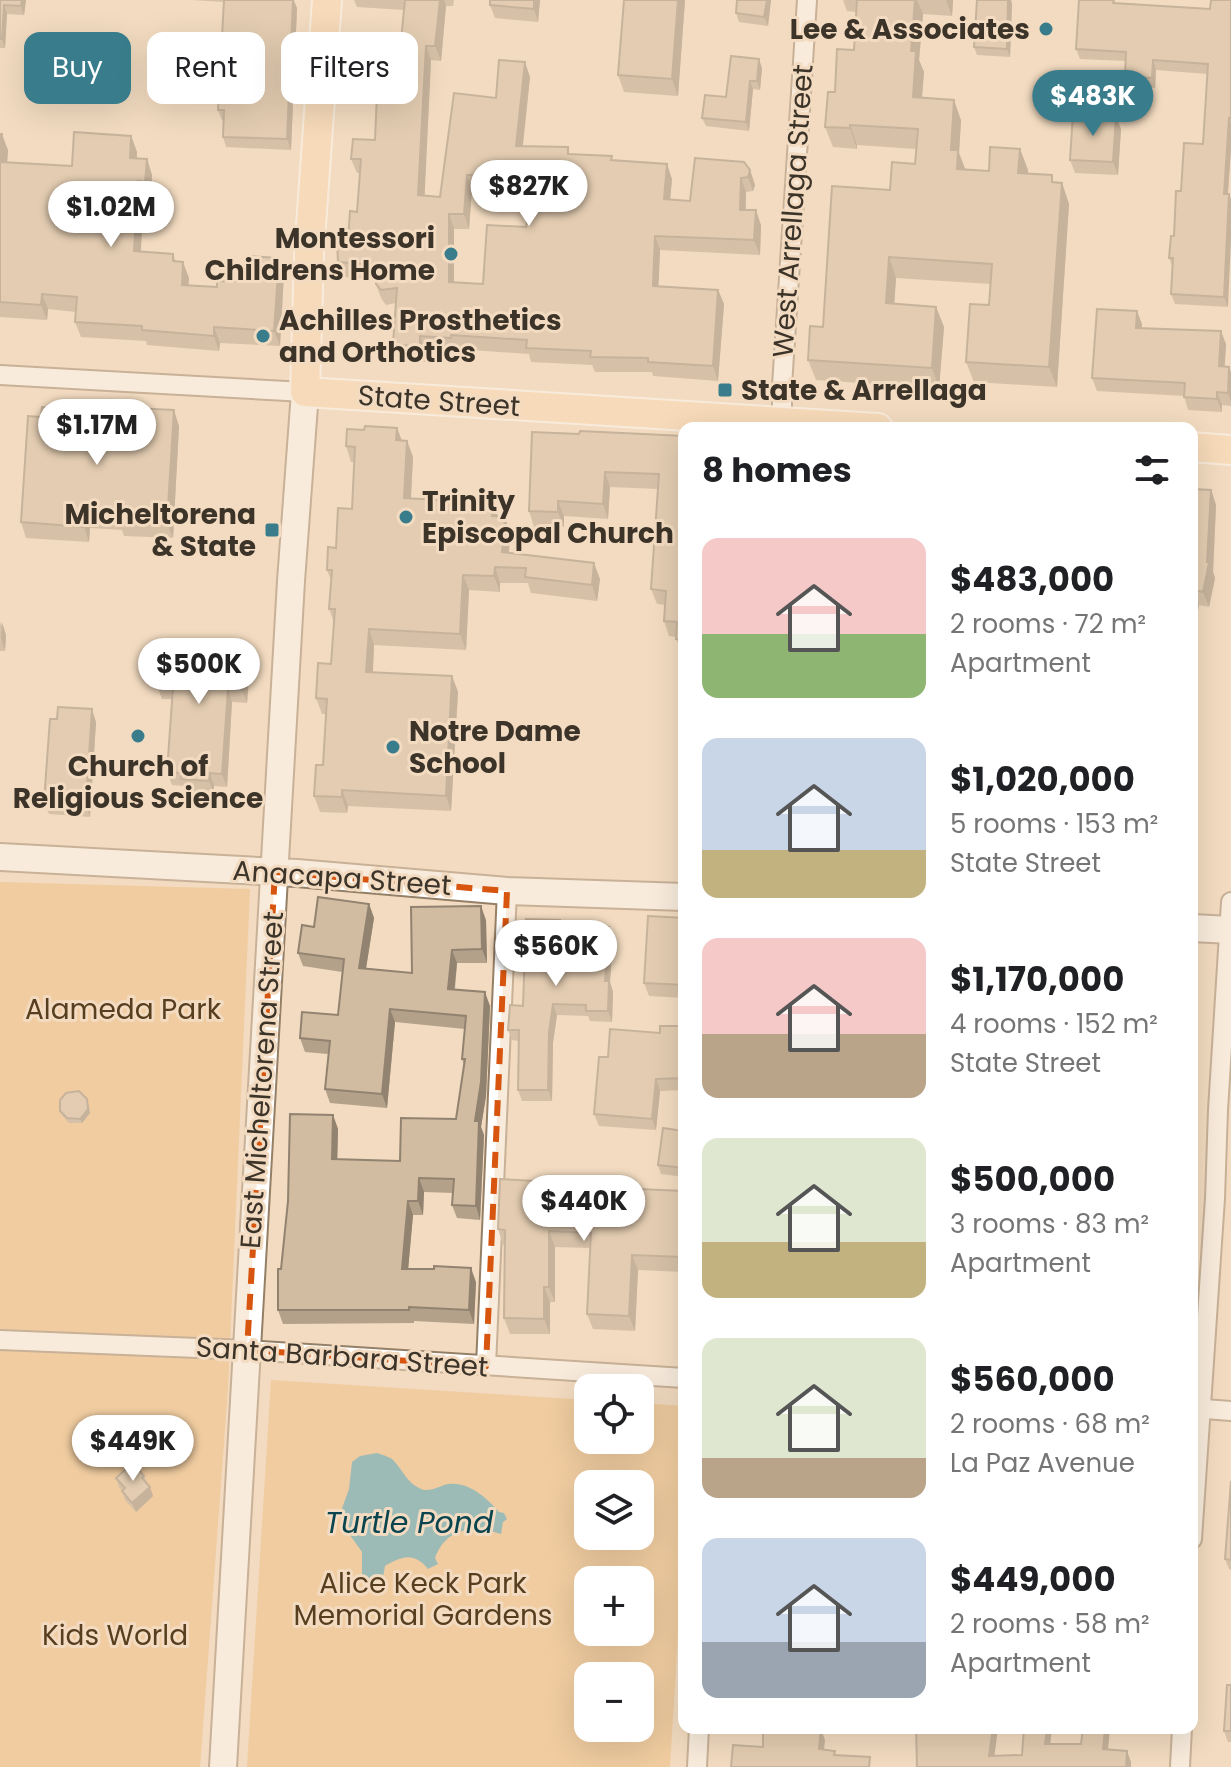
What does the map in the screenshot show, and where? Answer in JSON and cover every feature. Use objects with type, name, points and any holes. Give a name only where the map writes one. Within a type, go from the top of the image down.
[{"type":"main road","points":[[305,392],[309,254],[327,0]]},
{"type":"main road","name":"State Street","points":[[305,392],[739,422]]},
{"type":"main road","points":[[1198,447],[1231,450]]},
{"type":"street","name":"West Arrellaga Street","points":[[782,422],[807,0]]},
{"type":"street","name":"State Street","points":[[0,375],[305,392]]},
{"type":"street","name":"East Micheltorena Street","points":[[223,1767],[291,581],[305,392]]},
{"type":"street","name":"Anacapa Street","points":[[0,857],[275,872],[507,891],[678,897]]},
{"type":"street","points":[[486,1366],[507,891]]},
{"type":"street","points":[[1198,1386],[1216,1184],[1231,902]]},
{"type":"street","points":[[1198,928],[1230,930]]},
{"type":"street","name":"Santa Barbara Street","points":[[0,1340],[247,1350],[678,1378]]},
{"type":"street","points":[[1198,1408],[1231,1411]]},
{"type":"street","points":[[697,1767],[699,1734]]},
{"type":"street","points":[[1180,1767],[1182,1734]]},
{"type":"highlighted area","points":[[275,872],[507,891],[486,1366],[247,1350]]},
{"type":"green space","name":"Alameda Park","points":[[0,882],[250,889],[228,1389],[200,1767],[0,1767]]},
{"type":"green space","name":"Alice Keck Park Memorial Gardens","points":[[271,1380],[574,1399],[574,1454],[654,1454],[654,1404],[678,1406],[678,1636],[670,1767],[247,1767]]},
{"type":"water","name":"Turtle Pond","points":[[377,1453],[393,1460],[411,1483],[422,1489],[432,1490],[452,1484],[475,1491],[504,1513],[507,1519],[503,1522],[501,1534],[480,1530],[461,1531],[446,1540],[435,1558],[438,1564],[428,1569],[413,1558],[397,1560],[385,1566],[380,1593],[372,1594],[368,1582],[362,1580],[362,1552],[347,1531],[340,1514],[349,1489],[352,1462],[360,1456]]},
{"type":"building","points":[[0,0],[22,0],[21,6],[4,5],[2,39],[0,39]]},
{"type":"building","points":[[224,0],[293,0],[292,32],[281,32],[281,104],[289,104],[287,139],[223,137],[224,110],[218,110],[218,104],[265,104],[265,32],[222,32]]},
{"type":"building","points":[[405,0],[440,0],[435,46],[426,46],[418,195],[440,197],[454,93],[496,98],[499,60],[525,62],[516,146],[568,147],[568,154],[612,156],[611,160],[667,164],[664,199],[690,201],[695,158],[744,162],[750,170],[748,177],[741,178],[740,210],[756,210],[754,240],[655,236],[653,286],[718,290],[713,366],[648,362],[648,358],[590,357],[591,351],[526,348],[527,340],[451,335],[451,338],[420,336],[420,347],[393,344],[397,288],[381,290],[376,284],[377,265],[338,262],[337,240],[348,241],[350,211],[357,212],[361,159],[351,159],[353,139],[375,140],[377,104],[418,104],[418,32],[402,32]],"holes":[[[467,175],[503,179],[504,183],[526,185],[531,197],[526,227],[487,225],[483,284],[449,282],[449,214],[464,214]]]},
{"type":"building","points":[[490,0],[534,0],[534,9],[490,5]]},
{"type":"building","points":[[624,0],[678,0],[672,79],[618,75]]},
{"type":"building","points":[[737,0],[767,0],[764,17],[736,13]]},
{"type":"building","points":[[857,0],[915,0],[911,51],[916,51],[913,97],[954,100],[951,150],[958,150],[957,169],[989,171],[990,147],[1020,149],[1018,173],[1052,175],[1052,182],[1062,183],[1049,367],[966,362],[970,304],[989,305],[992,264],[889,257],[886,303],[936,307],[932,368],[808,360],[810,326],[823,327],[832,186],[890,190],[892,162],[915,164],[918,129],[850,125],[850,128],[825,127],[828,92],[835,92],[837,49],[854,50]]},
{"type":"building","points":[[977,0],[1008,0],[1007,49],[974,47]]},
{"type":"building","points":[[1079,0],[1210,9],[1211,0],[1231,0],[1231,118],[1224,194],[1229,194],[1224,297],[1171,294],[1173,258],[1169,258],[1171,236],[1174,236],[1176,191],[1181,191],[1184,143],[1203,144],[1208,64],[1153,60],[1152,78],[1125,76],[1126,52],[1076,49]]},
{"type":"building","points":[[731,56],[759,59],[757,81],[750,81],[746,122],[702,118],[705,95],[726,97]]},
{"type":"building","points":[[1073,113],[1116,116],[1113,162],[1070,160]]},
{"type":"building","points":[[74,132],[131,136],[130,158],[147,159],[145,182],[138,181],[134,251],[173,254],[173,261],[183,262],[182,285],[217,287],[217,281],[245,282],[247,256],[279,258],[274,331],[214,327],[214,336],[142,330],[142,326],[75,322],[77,297],[42,294],[41,305],[0,302],[0,134],[1,162],[72,166]]},
{"type":"building","points":[[1097,309],[1137,311],[1136,328],[1221,331],[1219,366],[1229,367],[1228,393],[1217,392],[1217,399],[1184,397],[1185,383],[1092,378]]},
{"type":"building","points":[[42,407],[78,410],[78,419],[131,423],[132,408],[174,410],[167,523],[119,520],[118,515],[85,512],[84,527],[21,522],[28,416],[41,417]]},
{"type":"building","points":[[365,426],[397,428],[396,440],[407,441],[404,498],[493,503],[492,516],[505,517],[502,552],[594,563],[592,585],[525,577],[526,568],[495,567],[494,576],[463,575],[460,634],[369,629],[366,672],[452,676],[446,796],[342,790],[342,797],[314,796],[316,765],[323,765],[327,699],[316,698],[318,663],[331,664],[335,609],[329,609],[332,570],[327,570],[328,547],[336,548],[338,508],[352,509],[355,447],[346,446],[347,429],[364,430]]},
{"type":"building","points":[[580,431],[678,436],[678,639],[677,622],[664,621],[666,591],[651,589],[659,474],[605,472],[603,504],[558,501],[558,512],[529,511],[532,432],[579,434]]},
{"type":"building","points":[[1198,489],[1211,490],[1209,563],[1203,592],[1198,591]]},
{"type":"building","points":[[160,646],[245,651],[242,690],[228,689],[222,774],[210,773],[209,781],[181,779],[182,773],[167,772],[173,687],[157,686]]},
{"type":"building","points":[[58,707],[92,709],[86,804],[44,801],[50,719],[57,719]]},
{"type":"building","points":[[318,897],[369,904],[359,968],[412,973],[411,907],[481,906],[482,949],[452,950],[448,989],[485,992],[481,1082],[475,1121],[479,1121],[476,1206],[452,1205],[454,1179],[419,1178],[418,1201],[408,1201],[402,1269],[434,1269],[434,1266],[471,1268],[469,1310],[409,1307],[409,1310],[278,1310],[278,1269],[281,1269],[288,1201],[290,1114],[333,1115],[332,1159],[400,1161],[401,1118],[456,1119],[465,1059],[462,1059],[466,1016],[390,1009],[382,1094],[325,1089],[330,1041],[300,1038],[302,1012],[338,1015],[344,959],[298,953],[302,925],[314,927]]},
{"type":"building","points":[[648,916],[678,918],[678,985],[644,983]]},
{"type":"building","points":[[526,919],[609,927],[605,981],[609,981],[608,1011],[586,1011],[586,1005],[553,1004],[548,1090],[518,1090],[519,1030],[508,1030],[510,1005],[523,1006]]},
{"type":"building","points":[[660,1026],[678,1026],[678,1078],[656,1079],[652,1119],[594,1114],[599,1057],[608,1057],[610,1029],[660,1033]]},
{"type":"building","points":[[79,1091],[87,1099],[88,1109],[80,1119],[67,1118],[60,1111],[60,1100],[66,1093]]},
{"type":"building","points":[[663,1128],[678,1130],[678,1167],[658,1165]]},
{"type":"building","points":[[500,1179],[534,1181],[533,1189],[572,1190],[571,1211],[584,1214],[615,1215],[616,1188],[678,1191],[678,1257],[632,1255],[629,1316],[587,1314],[591,1233],[549,1231],[549,1287],[544,1287],[544,1319],[504,1318],[505,1230],[498,1229]]},
{"type":"building","points":[[133,1463],[150,1487],[132,1503],[116,1478]]},
{"type":"building","points":[[1231,1481],[1231,1560],[1225,1559]]},
{"type":"building","points":[[1227,1685],[1231,1685],[1231,1731],[1224,1731]]},
{"type":"building","points":[[763,1734],[820,1734],[819,1749],[835,1751],[834,1755],[870,1757],[869,1767],[731,1767],[733,1745],[763,1747]]},
{"type":"building","points":[[916,1734],[992,1734],[989,1756],[1022,1755],[1024,1734],[1046,1734],[1045,1744],[1081,1744],[1082,1734],[1104,1734],[1103,1749],[1127,1751],[1126,1767],[917,1767]]},
{"type":"place","name":"Lee & Associates","points":[[1046,29]]},
{"type":"place","name":"Montessori Childrens Home","points":[[451,254]]},
{"type":"place","name":"Achilles Prosthetics and Orthotics","points":[[263,336]]},
{"type":"place","name":"State & Arrellaga","points":[[725,390]]},
{"type":"place","name":"Trinity Episcopal Church","points":[[406,517]]},
{"type":"place","name":"Micheltorena & State","points":[[272,530]]},
{"type":"place","name":"Church of Religious Science","points":[[138,736]]},
{"type":"place","name":"Notre Dame School","points":[[393,747]]},
{"type":"park label","name":"Kids World","points":[[115,1635]]}]
